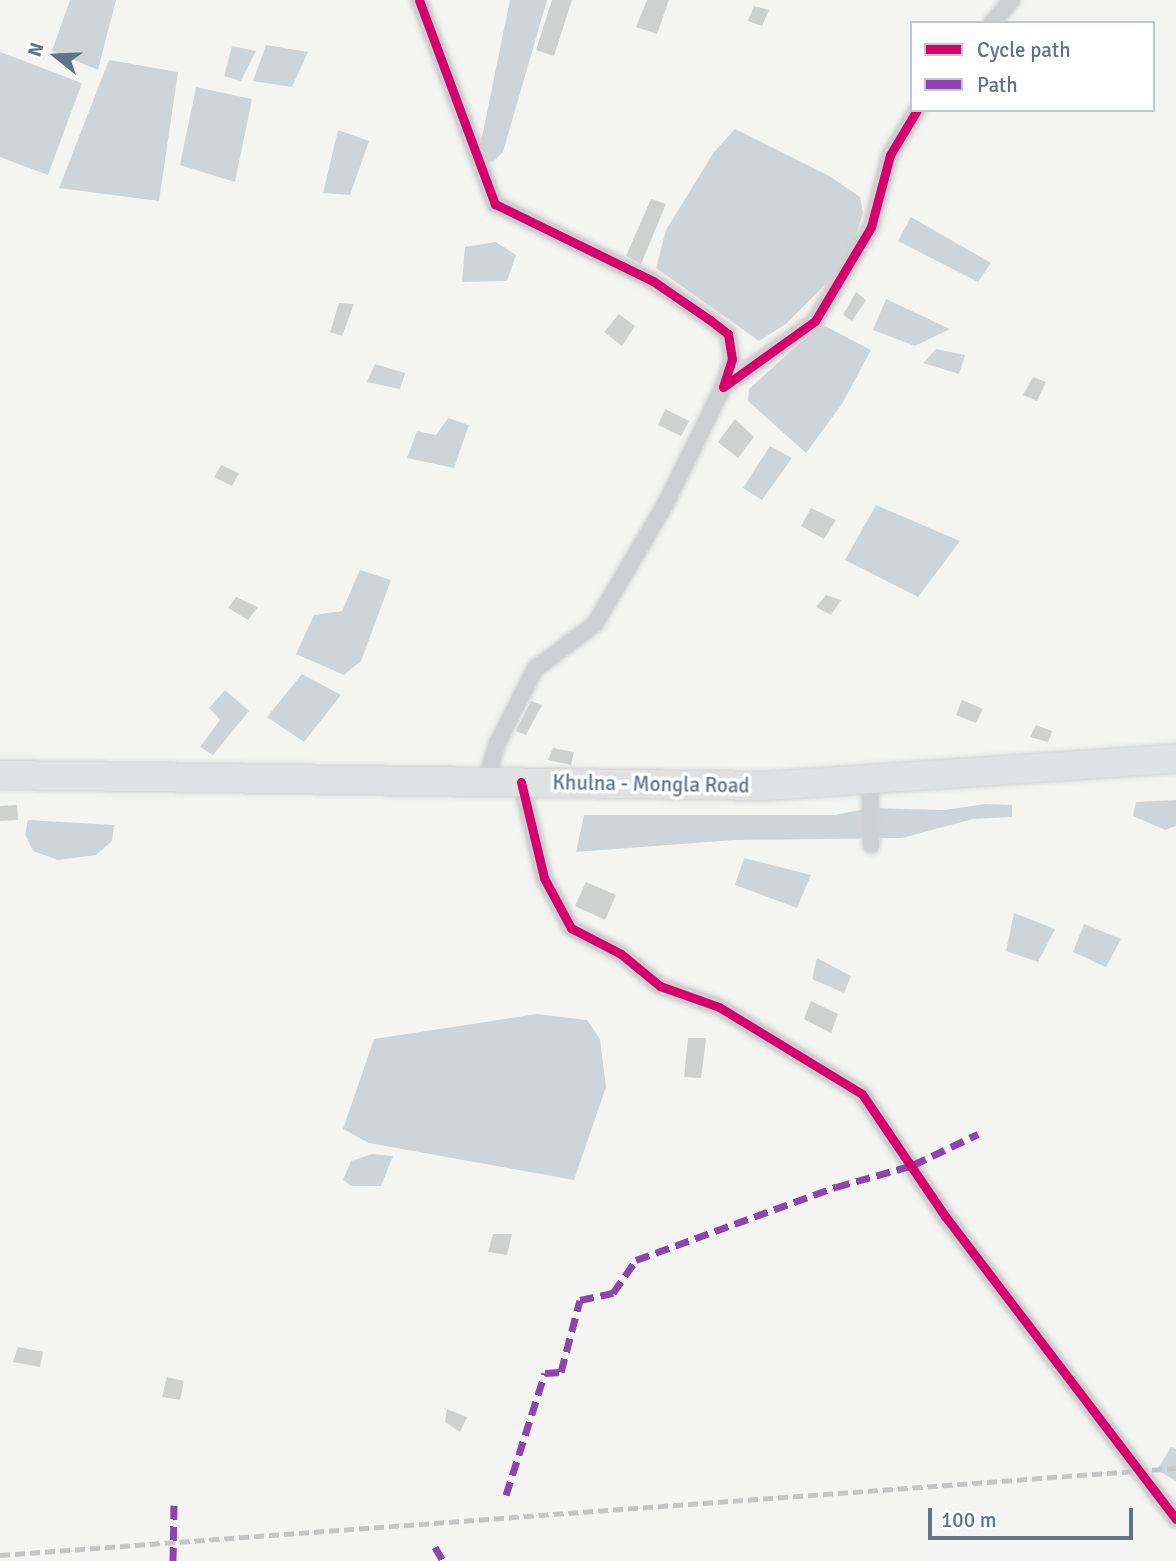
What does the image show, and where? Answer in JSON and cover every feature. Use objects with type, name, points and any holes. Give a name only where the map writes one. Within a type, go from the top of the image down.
[{"type":"highway","name":"Khulna - Mongla Road","points":[[0,775],[765,786],[1176,759]]},
{"type":"street","points":[[419,0],[495,204],[653,281],[728,334],[732,359],[723,387],[666,503],[595,624],[535,669],[497,744],[486,782]]},
{"type":"street","points":[[994,21],[1012,0]]},
{"type":"street","points":[[723,387],[815,321],[871,227],[890,155],[916,112]]},
{"type":"street","points":[[870,779],[871,845]]},
{"type":"street","points":[[522,782],[544,878],[571,928],[621,954],[660,986],[719,1007],[862,1094],[945,1216],[1176,1519]]},
{"type":"shaded area","points":[[70,0],[116,0],[98,70],[52,51]]},
{"type":"shaded area","points":[[510,0],[547,0],[503,152],[493,162],[486,161],[480,147]]},
{"type":"shaded area","points":[[266,45],[308,52],[292,87],[253,81]]},
{"type":"shaded area","points":[[232,46],[256,51],[241,81],[224,76]]},
{"type":"shaded area","points":[[0,52],[82,83],[48,175],[0,157]]},
{"type":"shaded area","points":[[109,60],[178,72],[159,201],[59,188]]},
{"type":"shaded area","points":[[196,87],[252,99],[235,182],[180,165]]},
{"type":"shaded area","points":[[735,129],[831,177],[860,197],[863,213],[853,244],[827,283],[786,324],[759,341],[656,268],[666,230],[714,152]]},
{"type":"shaded area","points":[[338,130],[369,141],[350,195],[323,193]]},
{"type":"shaded area","points":[[911,217],[991,263],[978,282],[898,241]]},
{"type":"shaded area","points":[[496,242],[516,255],[507,281],[462,282],[465,247]]},
{"type":"shaded area","points":[[886,299],[950,329],[915,346],[873,330]]},
{"type":"shaded area","points":[[821,324],[871,350],[842,404],[806,453],[748,401],[749,389]]},
{"type":"shaded area","points":[[936,349],[965,355],[959,374],[923,363]]},
{"type":"shaded area","points":[[375,364],[405,373],[400,389],[367,382]]},
{"type":"shaded area","points":[[448,418],[469,425],[454,468],[407,458],[417,431],[436,435]]},
{"type":"shaded area","points":[[770,446],[792,458],[762,500],[743,488]]},
{"type":"shaded area","points":[[876,505],[960,541],[918,597],[845,560]]},
{"type":"shaded area","points":[[360,570],[391,580],[361,661],[344,675],[296,654],[314,615],[342,611]]},
{"type":"shaded area","points":[[302,674],[341,695],[304,742],[267,717]]},
{"type":"shaded area","points":[[225,690],[249,711],[213,755],[200,747],[220,720],[209,708]]},
{"type":"shaded area","points":[[1176,800],[1176,826],[1165,830],[1133,816],[1136,802]]},
{"type":"shaded area","points":[[985,804],[1012,805],[1012,817],[973,819],[902,838],[734,840],[576,852],[584,815],[835,815],[870,808],[945,810]]},
{"type":"shaded area","points":[[28,820],[114,825],[112,841],[96,855],[58,860],[33,851],[25,834]]},
{"type":"shaded area","points":[[744,858],[811,875],[797,908],[735,885]]},
{"type":"shaded area","points":[[1014,913],[1055,929],[1038,962],[1006,951]]},
{"type":"shaded area","points":[[1084,924],[1121,939],[1106,967],[1073,952]]},
{"type":"shaded area","points":[[817,958],[851,976],[844,993],[812,979]]},
{"type":"shaded area","points":[[537,1014],[587,1020],[600,1039],[606,1087],[574,1180],[369,1143],[343,1129],[374,1039]]},
{"type":"shaded area","points":[[372,1154],[393,1156],[381,1186],[351,1186],[343,1180],[351,1161]]},
{"type":"shaded area","points":[[1171,1447],[1176,1449],[1176,1481],[1157,1470]]},
{"type":"building","points":[[552,0],[572,0],[554,56],[536,50]]},
{"type":"building","points":[[647,0],[669,0],[657,34],[636,27]]},
{"type":"building","points":[[754,6],[769,10],[762,26],[748,21]]},
{"type":"building","points":[[651,199],[666,204],[641,264],[626,256]]},
{"type":"building","points":[[856,292],[866,300],[852,321],[843,315]]},
{"type":"building","points":[[339,303],[354,304],[342,336],[330,332]]},
{"type":"building","points":[[619,314],[635,326],[622,346],[604,332]]},
{"type":"building","points":[[1033,377],[1046,382],[1037,401],[1023,395]]},
{"type":"building","points":[[665,409],[689,421],[681,436],[658,425]]},
{"type":"building","points":[[735,419],[754,437],[738,458],[718,442]]},
{"type":"building","points":[[221,465],[239,473],[232,486],[214,477]]},
{"type":"building","points":[[811,508],[836,520],[824,539],[801,526]]},
{"type":"building","points":[[826,595],[841,600],[831,615],[816,607]]},
{"type":"building","points":[[236,597],[258,607],[248,620],[228,608]]},
{"type":"building","points":[[962,700],[983,709],[976,723],[956,715]]},
{"type":"building","points":[[531,701],[542,705],[526,735],[516,731]]},
{"type":"building","points":[[1036,725],[1052,731],[1048,742],[1030,737]]},
{"type":"building","points":[[553,748],[574,752],[571,765],[548,760]]},
{"type":"building","points":[[17,805],[18,820],[0,821],[0,806]]},
{"type":"building","points":[[586,882],[616,895],[605,920],[575,906]]},
{"type":"building","points":[[811,1001],[838,1014],[831,1033],[804,1019]]},
{"type":"building","points":[[688,1038],[706,1038],[701,1078],[684,1077]]},
{"type":"building","points":[[493,1234],[512,1234],[507,1255],[488,1252]]},
{"type":"building","points":[[18,1347],[43,1352],[40,1367],[13,1362]]},
{"type":"building","points":[[167,1377],[184,1381],[180,1400],[162,1397]]},
{"type":"building","points":[[447,1409],[467,1417],[460,1432],[445,1422]]},
{"type":"railway","points":[[0,1555],[1176,1468]]},
{"type":"marked path","points":[[506,1495],[545,1373],[561,1372],[580,1300],[613,1293],[636,1260],[836,1187],[913,1165],[978,1134]]},
{"type":"marked path","points":[[173,1561],[174,1505]]},
{"type":"marked path","points":[[435,1547],[443,1561]]},
{"type":"cycle path","points":[[419,0],[495,204],[653,281],[728,334],[732,359],[723,387],[815,321],[871,227],[890,155],[916,112]]},
{"type":"cycle path","points":[[521,782],[544,878],[571,928],[621,954],[660,986],[719,1007],[862,1094],[945,1216],[1176,1519]]}]
